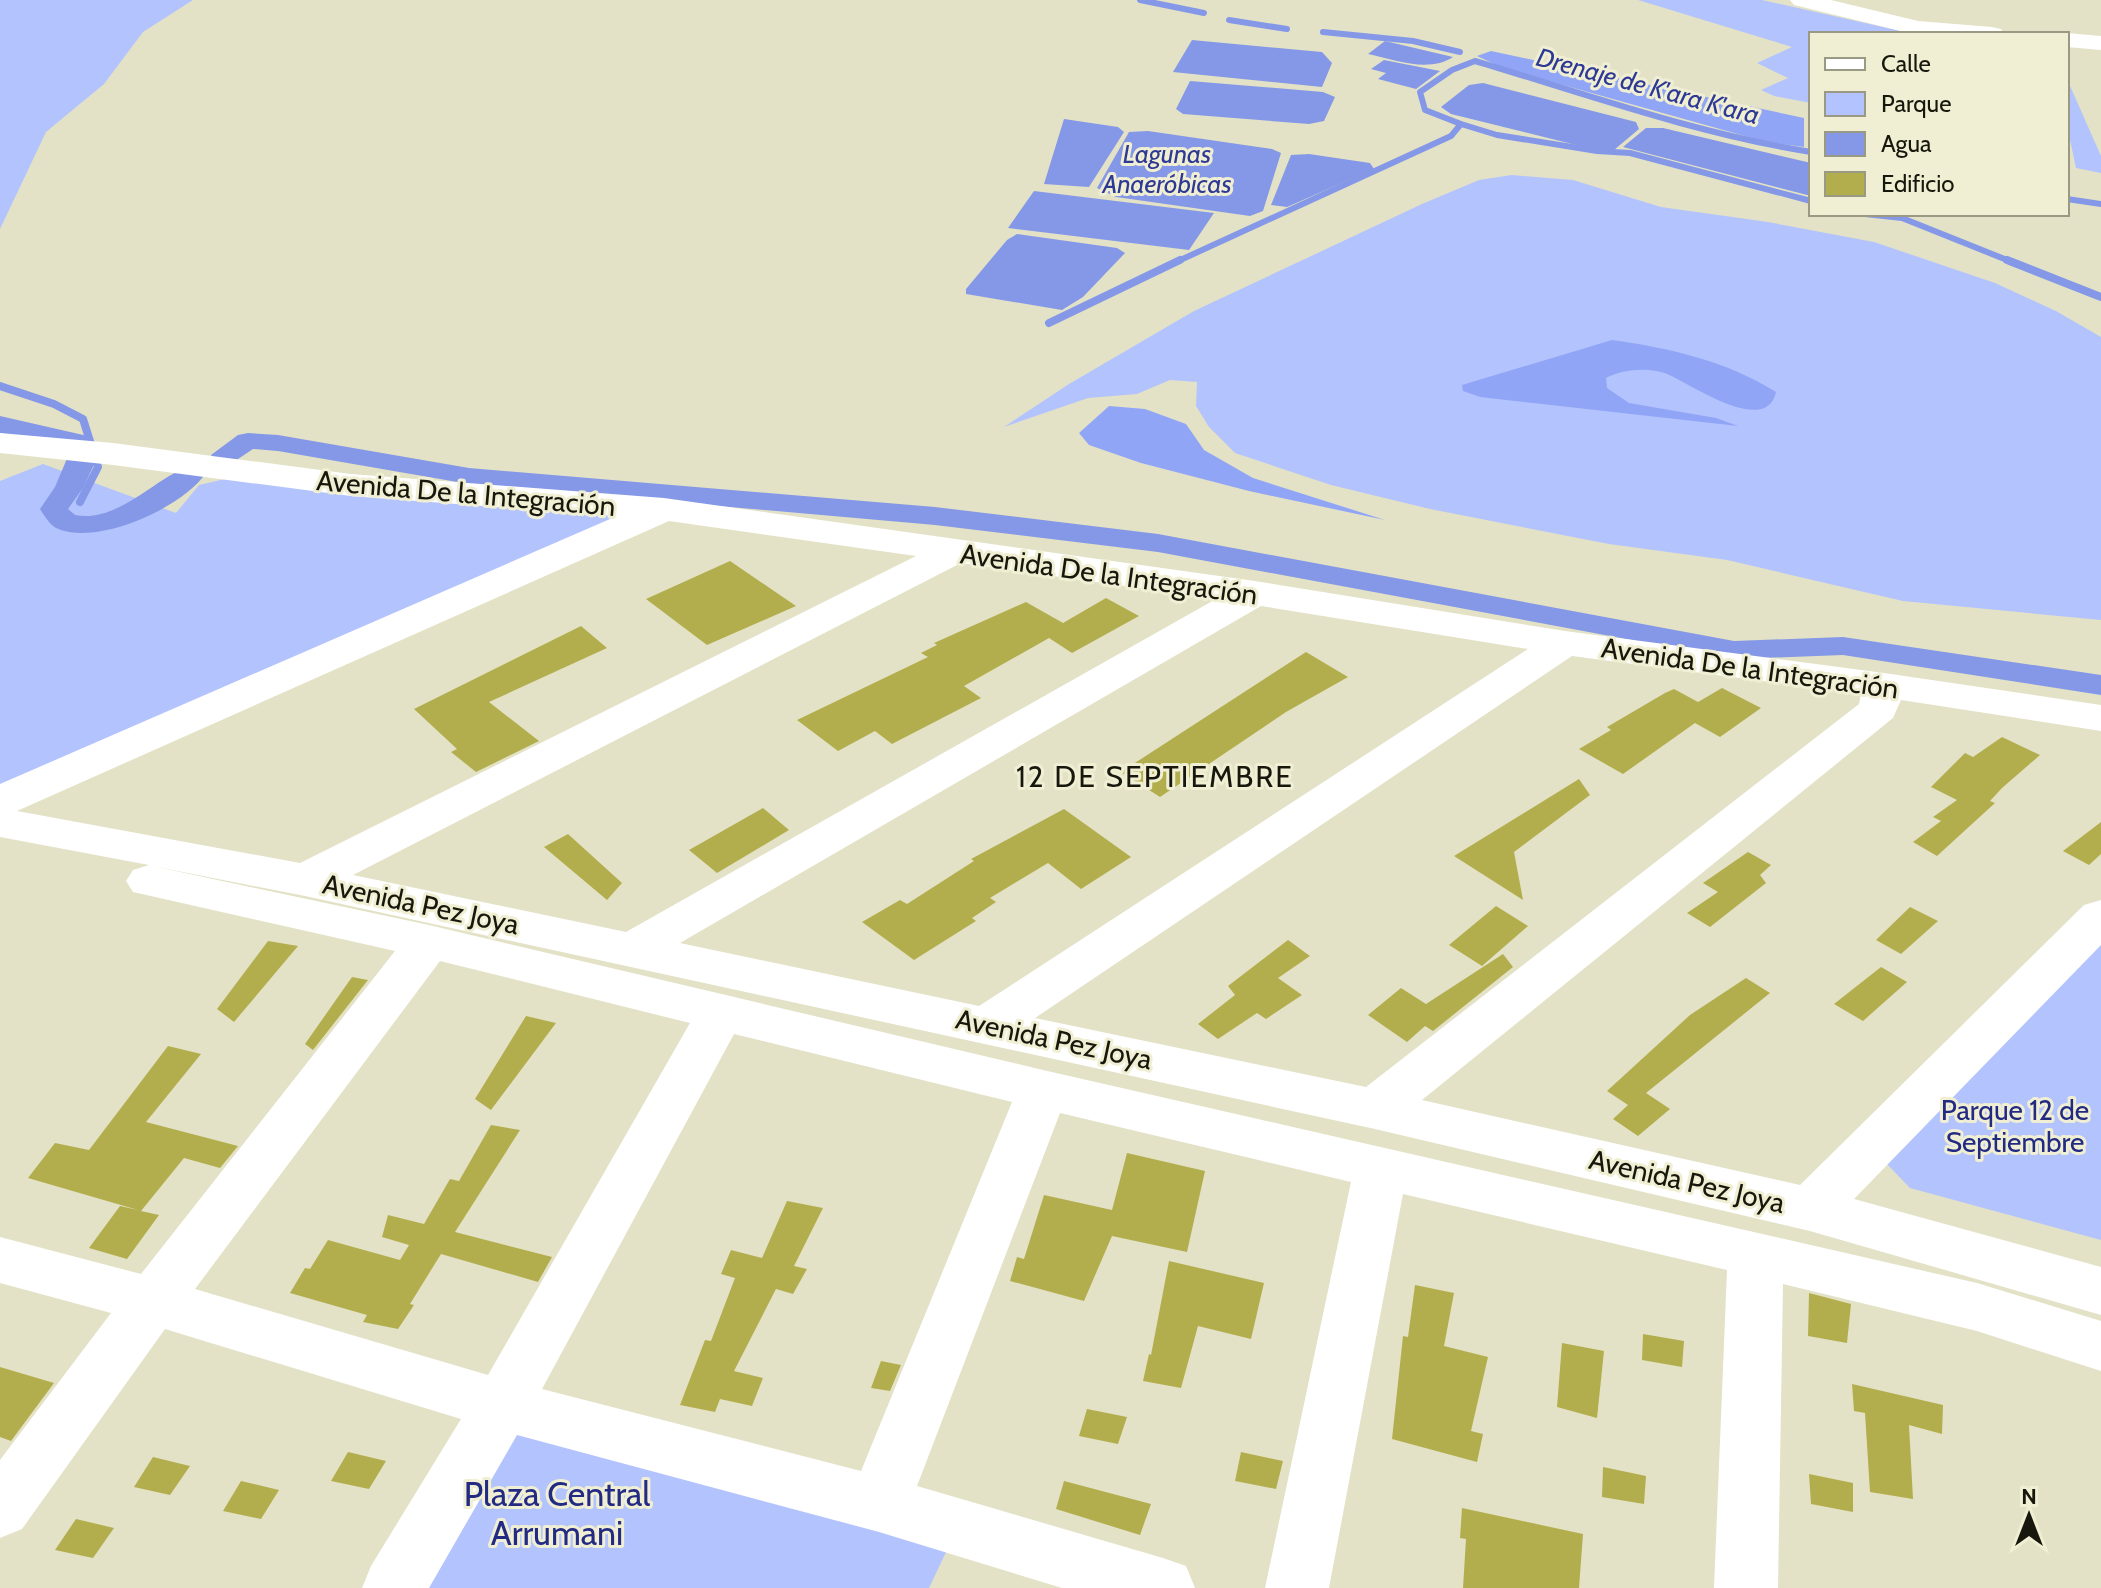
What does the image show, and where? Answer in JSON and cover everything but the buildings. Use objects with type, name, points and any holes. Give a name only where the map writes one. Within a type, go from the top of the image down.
[{"type":"street","points":[[1802,0],[1918,28],[1967,32]]},
{"type":"street","points":[[2069,40],[2101,43]]},
{"type":"street","name":"Avenida De la Integración","points":[[0,443],[113,454],[351,485],[664,509],[1255,593],[1565,643],[1884,685],[2101,718]]},
{"type":"street","points":[[0,469],[52,449]]},
{"type":"street","points":[[0,801],[664,509]]},
{"type":"street","points":[[305,880],[953,552]]},
{"type":"street","points":[[633,949],[1255,593]]},
{"type":"street","points":[[989,1024],[1565,643]]},
{"type":"street","points":[[1375,1109],[1878,709],[1884,685]]},
{"type":"street","name":"Avenida Pez Joya","points":[[0,822],[131,844],[305,880],[1375,1109],[1810,1209],[2101,1291]]},
{"type":"street","name":"Avenida Pez Joya","points":[[149,881],[429,942],[1043,1090],[1756,1254],[1977,1307],[2101,1346]]},
{"type":"street","points":[[1810,1209],[2101,916]]},
{"type":"street","points":[[0,1509],[153,1301],[429,942]]},
{"type":"street","points":[[394,1588],[502,1405],[720,1013]]},
{"type":"street","points":[[879,1504],[1043,1090]]},
{"type":"street","points":[[1297,1588],[1381,1168]]},
{"type":"street","points":[[1746,1588],[1756,1254]]},
{"type":"street","points":[[0,1260],[153,1301],[502,1405],[879,1504],[1163,1588]]},
{"type":"green space","points":[[0,0],[193,0],[143,32],[104,84],[46,132],[0,229]]},
{"type":"green space","points":[[1638,0],[1762,0],[1905,32],[1809,32],[1809,103],[1774,96],[1761,90],[1788,78],[1757,63],[1792,47]]},
{"type":"green space","points":[[2069,84],[2101,156],[2101,173],[2076,168],[2069,135]]},
{"type":"green space","points":[[1512,175],[1573,180],[1661,207],[1768,222],[1874,242],[1995,283],[2056,311],[2101,337],[2101,620],[1903,601],[1727,560],[1609,544],[1430,509],[1331,485],[1235,453],[1209,427],[1196,406],[1197,382],[1170,380],[1137,394],[1088,398],[1004,427],[1069,384],[1194,311],[1422,204],[1479,180]]},
{"type":"green space","points":[[43,464],[176,513],[199,485],[229,478],[634,513],[0,787],[0,481]]},
{"type":"green space","name":"Parque 12 de Septiembre","points":[[2101,927],[2101,1240],[1910,1188],[1884,1161]]},
{"type":"green space","name":"Plaza Central Arrumani","points":[[521,1426],[948,1548],[929,1588],[428,1588]]},
{"type":"shaded area","points":[[1491,51],[1804,118],[1804,147],[1766,142],[1503,68],[1477,56]]},
{"type":"shaded area","points":[[1612,340],[1697,357],[1738,372],[1776,392],[1769,405],[1758,410],[1743,409],[1652,370],[1636,370],[1606,378],[1607,388],[1629,403],[1716,418],[1738,426],[1480,397],[1463,391],[1462,385]]},
{"type":"shaded area","points":[[1109,406],[1145,409],[1186,424],[1204,450],[1253,478],[1385,520],[1249,491],[1141,463],[1089,445],[1079,433]]},
{"type":"water","points":[[1192,40],[1322,52],[1332,63],[1322,87],[1173,72]]},
{"type":"water","points":[[1385,41],[1453,57],[1444,62],[1423,65],[1368,54]]},
{"type":"water","points":[[1384,60],[1440,71],[1416,89],[1378,79],[1386,73],[1371,69]]},
{"type":"water","name":"Lagunas Anaeróbicas","points":[[1190,81],[1323,92],[1335,97],[1324,121],[1309,124],[1183,114],[1176,109]]},
{"type":"water","points":[[1483,83],[1636,122],[1639,129],[1614,150],[1596,150],[1451,114],[1441,107],[1469,85]]},
{"type":"water","name":"Lagunas Anaeróbicas","points":[[1064,119],[1118,127],[1124,132],[1089,187],[1044,184]]},
{"type":"water","points":[[1646,128],[1663,128],[1809,163],[1809,195],[1623,147]]},
{"type":"water","name":"Lagunas Anaeróbicas","points":[[1148,131],[1272,149],[1281,153],[1263,211],[1250,216],[1116,197],[1097,188],[1129,132]]},
{"type":"water","name":"Lagunas Anaeróbicas","points":[[1309,154],[1370,163],[1374,169],[1287,207],[1271,205],[1291,155]]},
{"type":"water","name":"Lagunas Anaeróbicas","points":[[1034,191],[1214,213],[1189,250],[1008,228]]},
{"type":"water","name":"Lagunas Anaeróbicas","points":[[1017,234],[1117,248],[1125,253],[1083,297],[1062,310],[966,294],[966,289],[1007,240]]},
{"type":"waterway","name":"Drenaje de K'ara K'ara","points":[[1140,0],[1204,13]]},
{"type":"waterway","name":"Drenaje de K'ara K'ara","points":[[1229,20],[1287,29]]},
{"type":"waterway","name":"Drenaje de K'ara K'ara","points":[[1323,32],[1413,41],[1460,52]]},
{"type":"waterway","name":"Drenaje de K'ara K'ara","points":[[1461,124],[1425,110],[1420,92],[1452,70],[1475,61],[1684,124],[1809,152]]},
{"type":"waterway","points":[[1176,262],[1451,136],[1461,124]]},
{"type":"waterway","points":[[1461,124],[1497,135],[1597,151],[1630,153],[1809,200]]},
{"type":"waterway","points":[[2069,199],[2101,204]]},
{"type":"waterway","points":[[1884,216],[1902,218],[2007,260]]},
{"type":"waterway","points":[[1049,323],[1180,260]]},
{"type":"waterway","points":[[2007,260],[2101,297]]},
{"type":"waterway","points":[[2007,260],[2012,262]]},
{"type":"waterway","points":[[0,386],[54,404],[83,419],[98,467],[80,502]]},
{"type":"waterway","points":[[0,424],[82,443],[86,452],[69,488],[54,509],[67,522],[81,525],[115,519],[151,502],[192,473]]},
{"type":"waterway","points":[[225,455],[248,441],[278,443],[469,476],[935,516],[1158,543],[1734,650],[1843,646],[2101,685]]},
{"type":"district","name":"12 DE SEPTIEMBRE","points":[[1155,777]]}]
